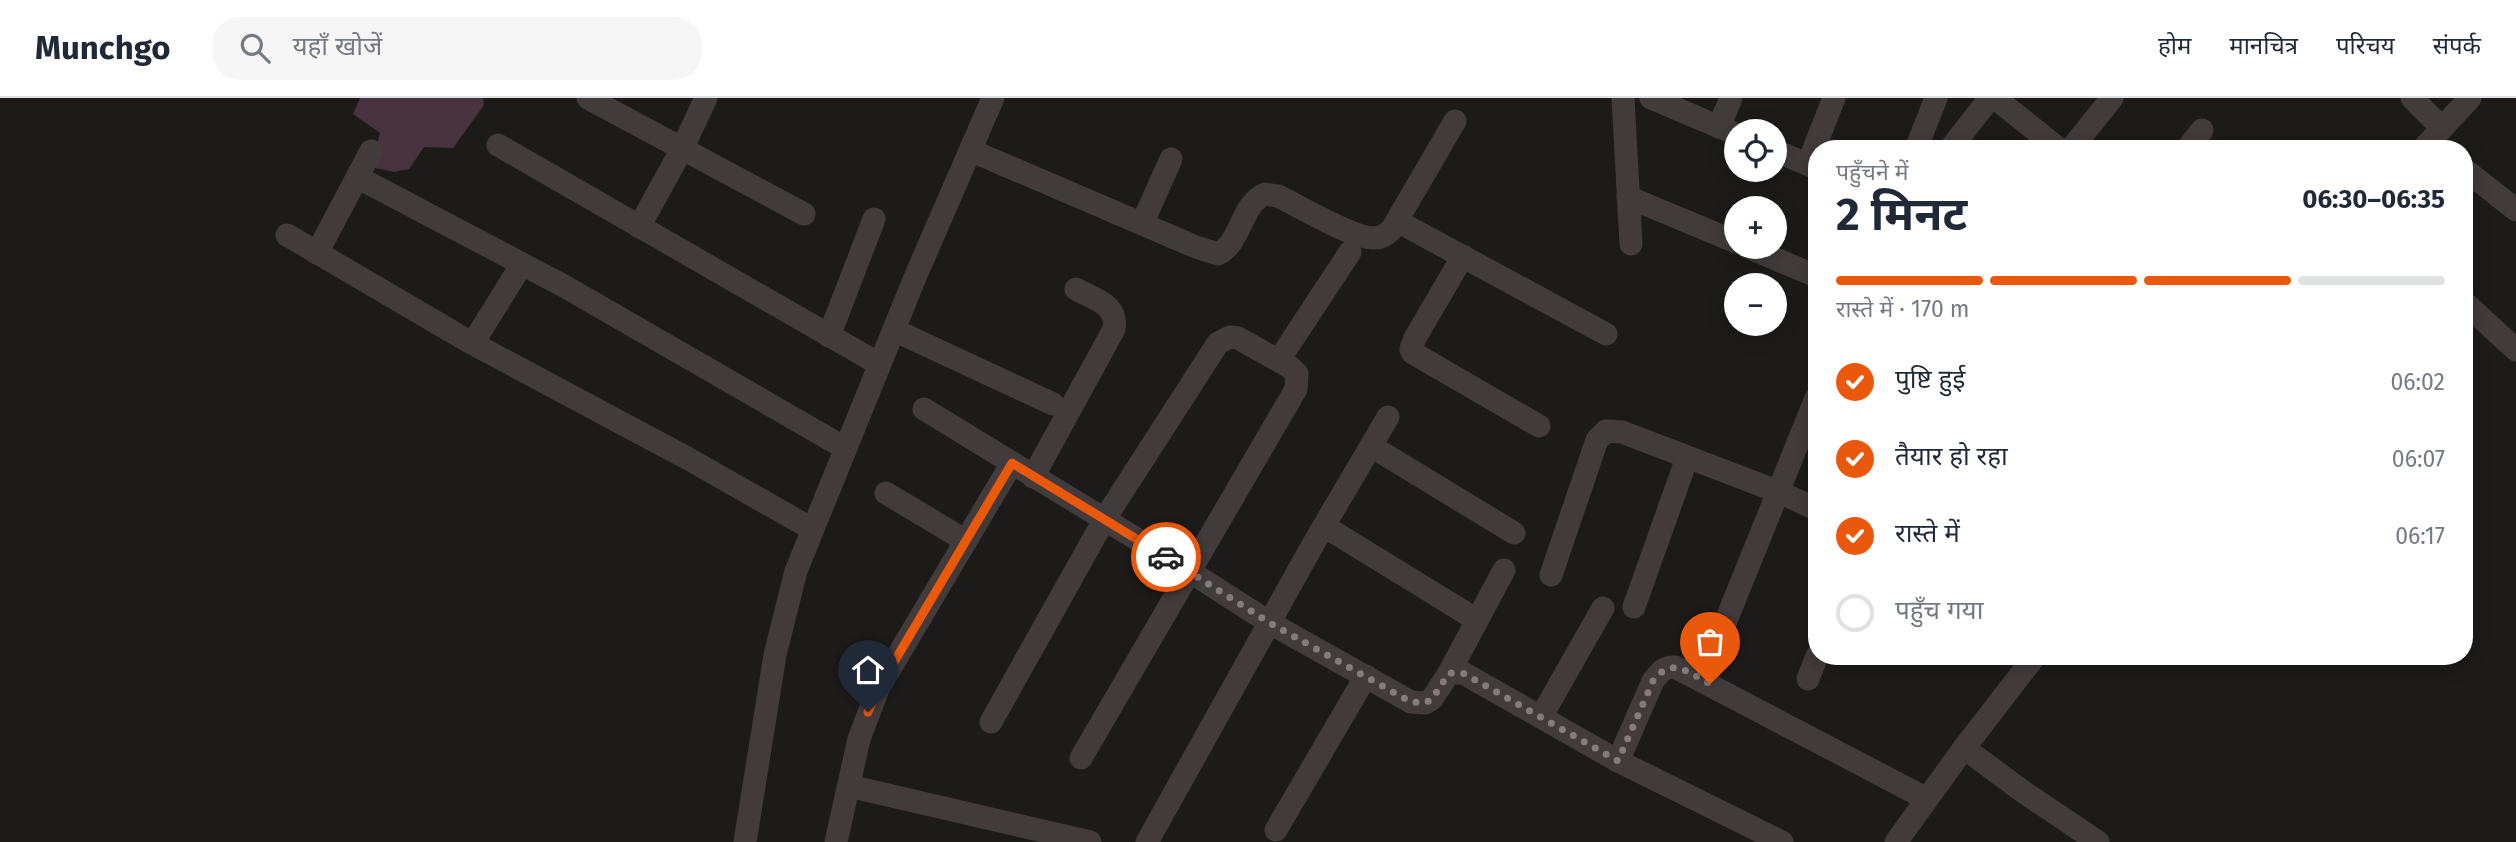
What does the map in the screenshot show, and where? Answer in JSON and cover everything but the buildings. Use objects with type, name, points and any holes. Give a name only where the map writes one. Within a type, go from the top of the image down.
[{"type":"street","points":[[588,98],[804,214]]},
{"type":"street","points":[[639,227],[682,149],[706,98]]},
{"type":"street","points":[[744,842],[783,615],[796,571],[916,275],[993,98]]},
{"type":"street","points":[[1623,98],[1631,244]]},
{"type":"street","points":[[1651,98],[1724,128]]},
{"type":"street","points":[[1729,119],[1731,98]]},
{"type":"street","points":[[1820,140],[1834,98]]},
{"type":"street","points":[[1920,140],[1936,98]]},
{"type":"street","points":[[1958,140],[1993,98],[2047,140]]},
{"type":"street","points":[[2078,140],[2112,98]]},
{"type":"street","points":[[2412,98],[2433,140]]},
{"type":"street","points":[[2435,140],[2470,98]]},
{"type":"street","points":[[972,151],[1218,254],[1227,247],[1255,201],[1265,194],[1278,196],[1368,238],[1385,236],[1397,221],[1455,121]]},
{"type":"street","points":[[2194,140],[2202,130]]},
{"type":"street","points":[[498,145],[879,364]]},
{"type":"street","points":[[317,253],[371,151]]},
{"type":"street","points":[[1787,155],[1808,164]]},
{"type":"street","points":[[1142,224],[1171,159]]},
{"type":"street","points":[[357,177],[647,333],[845,448]]},
{"type":"street","points":[[2473,184],[2516,210]]},
{"type":"street","points":[[1628,197],[1724,237]]},
{"type":"street","points":[[829,336],[874,219]]},
{"type":"street","points":[[1397,221],[1606,334]]},
{"type":"street","points":[[287,235],[472,343],[812,528]]},
{"type":"street","points":[[1279,360],[1350,252]]},
{"type":"street","points":[[1463,256],[1411,349],[1413,353],[1539,426]]},
{"type":"street","points":[[1776,259],[1808,273]]},
{"type":"street","points":[[472,343],[522,264]]},
{"type":"street","points":[[1033,477],[1114,329],[1116,320],[1112,309],[1076,289]]},
{"type":"street","points":[[2473,310],[2516,350]]},
{"type":"street","points":[[894,330],[1053,404]]},
{"type":"street","points":[[992,722],[1104,520],[1218,344],[1230,337],[1238,338],[1279,360],[1297,374],[1296,389],[1081,758]]},
{"type":"street","points":[[925,409],[1270,623],[1411,702],[1419,704],[1432,699],[1449,673],[1504,570]]},
{"type":"street","points":[[1147,842],[1388,417]]},
{"type":"street","points":[[1718,638],[1808,418]]},
{"type":"street","points":[[1551,575],[1601,434],[1613,430],[1808,505]]},
{"type":"street","points":[[1371,446],[1514,533]]},
{"type":"street","points":[[1634,607],[1687,458]]},
{"type":"street","points":[[836,842],[859,739],[878,689],[1012,463]]},
{"type":"street","points":[[886,493],[966,541]]},
{"type":"street","points":[[1324,526],[1477,620]]},
{"type":"street","points":[[1541,717],[1603,608]]},
{"type":"street","points":[[1808,678],[1813,665]]},
{"type":"street","points":[[1896,842],[2028,665]]},
{"type":"street","points":[[1618,761],[1653,681],[1660,671],[1675,667],[1927,799]]},
{"type":"street","points":[[1449,673],[1463,673],[1618,761],[1782,842]]},
{"type":"street","points":[[1276,830],[1366,676]]},
{"type":"street","points":[[1964,748],[2098,842]]},
{"type":"street","points":[[849,786],[1090,842]]},
{"type":"shaded area","points":[[360,98],[483,98],[484,105],[453,148],[424,147],[409,169],[394,172],[371,167],[380,133],[353,114]]},
{"type":"way so far","points":[[1166,557],[1270,623],[1411,702],[1425,703],[1432,699],[1449,673],[1463,673],[1618,761],[1653,681],[1660,671],[1675,667],[1710,684]]},
{"type":"route","points":[[868,712],[878,689],[1012,463],[1166,557]]}]
